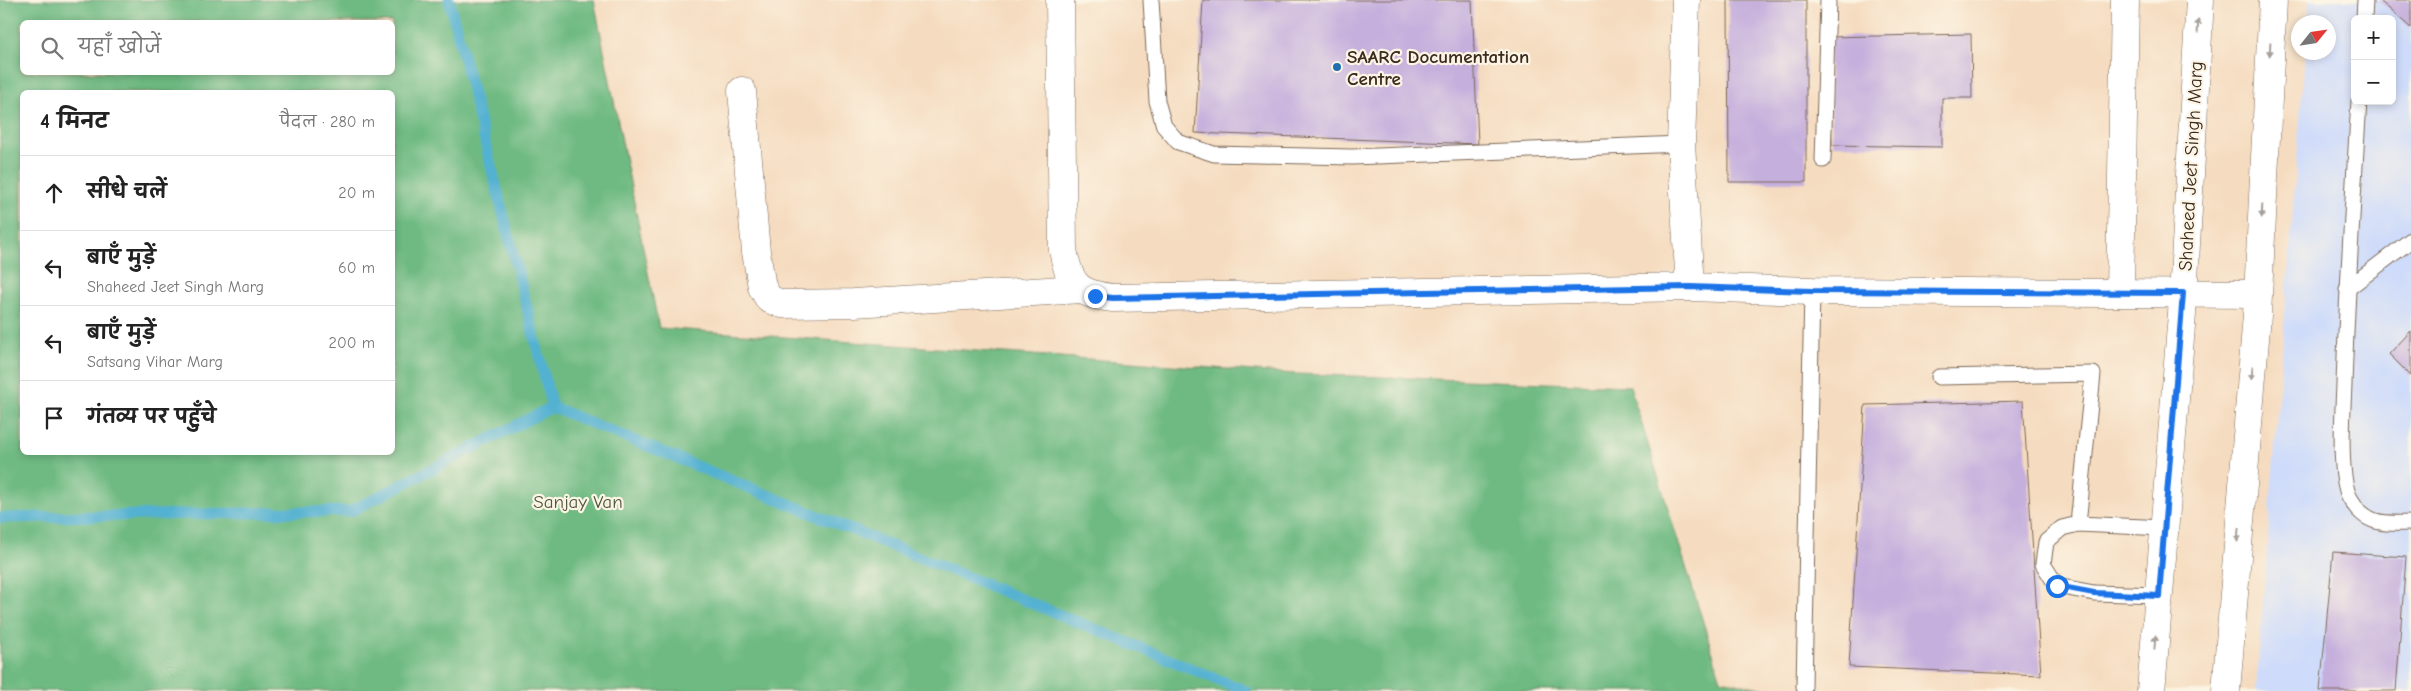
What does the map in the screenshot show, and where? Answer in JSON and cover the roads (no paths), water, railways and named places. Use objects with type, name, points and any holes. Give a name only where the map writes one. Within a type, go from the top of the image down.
[{"type":"street","points":[[1060,0],[1063,250],[1076,284],[1095,296],[1113,298],[1690,287],[1812,291],[2257,294]]},
{"type":"street","points":[[1686,0],[1682,144],[1690,287]]},
{"type":"street","points":[[2120,292],[2125,0]]},
{"type":"street","name":"Shaheed Jeet Singh Marg","points":[[2151,691],[2183,293],[2200,0]]},
{"type":"street","points":[[2226,691],[2257,294],[2273,0]]},
{"type":"street","points":[[742,91],[756,252],[762,287],[768,299],[782,304],[854,302],[1076,284]]},
{"type":"lane","points":[[1151,0],[1157,101],[1164,126],[1178,142],[1214,154],[1352,157],[1682,144]]},
{"type":"lane","points":[[1823,160],[1828,0]]},
{"type":"lane","points":[[2364,15],[2366,0]]},
{"type":"lane","points":[[2359,105],[2347,289],[2342,424],[2345,483],[2349,497],[2361,513],[2373,522],[2411,523]]},
{"type":"lane","points":[[2347,289],[2411,240]]},
{"type":"lane","points":[[1804,687],[1812,291]]},
{"type":"lane","points":[[1939,377],[2093,374],[2078,524]]},
{"type":"lane","points":[[2159,596],[2094,593],[2057,586],[2043,564],[2046,542],[2062,528],[2078,524],[2164,528]]},
{"type":"waterway","points":[[449,0],[552,407],[1246,691]]},
{"type":"waterway","points":[[0,518],[351,511],[552,407]]},
{"type":"place","name":"SAARC Documentation Centre","points":[[1337,67]]},
{"type":"park label","name":"Sanjay Van","points":[[578,501]]}]
